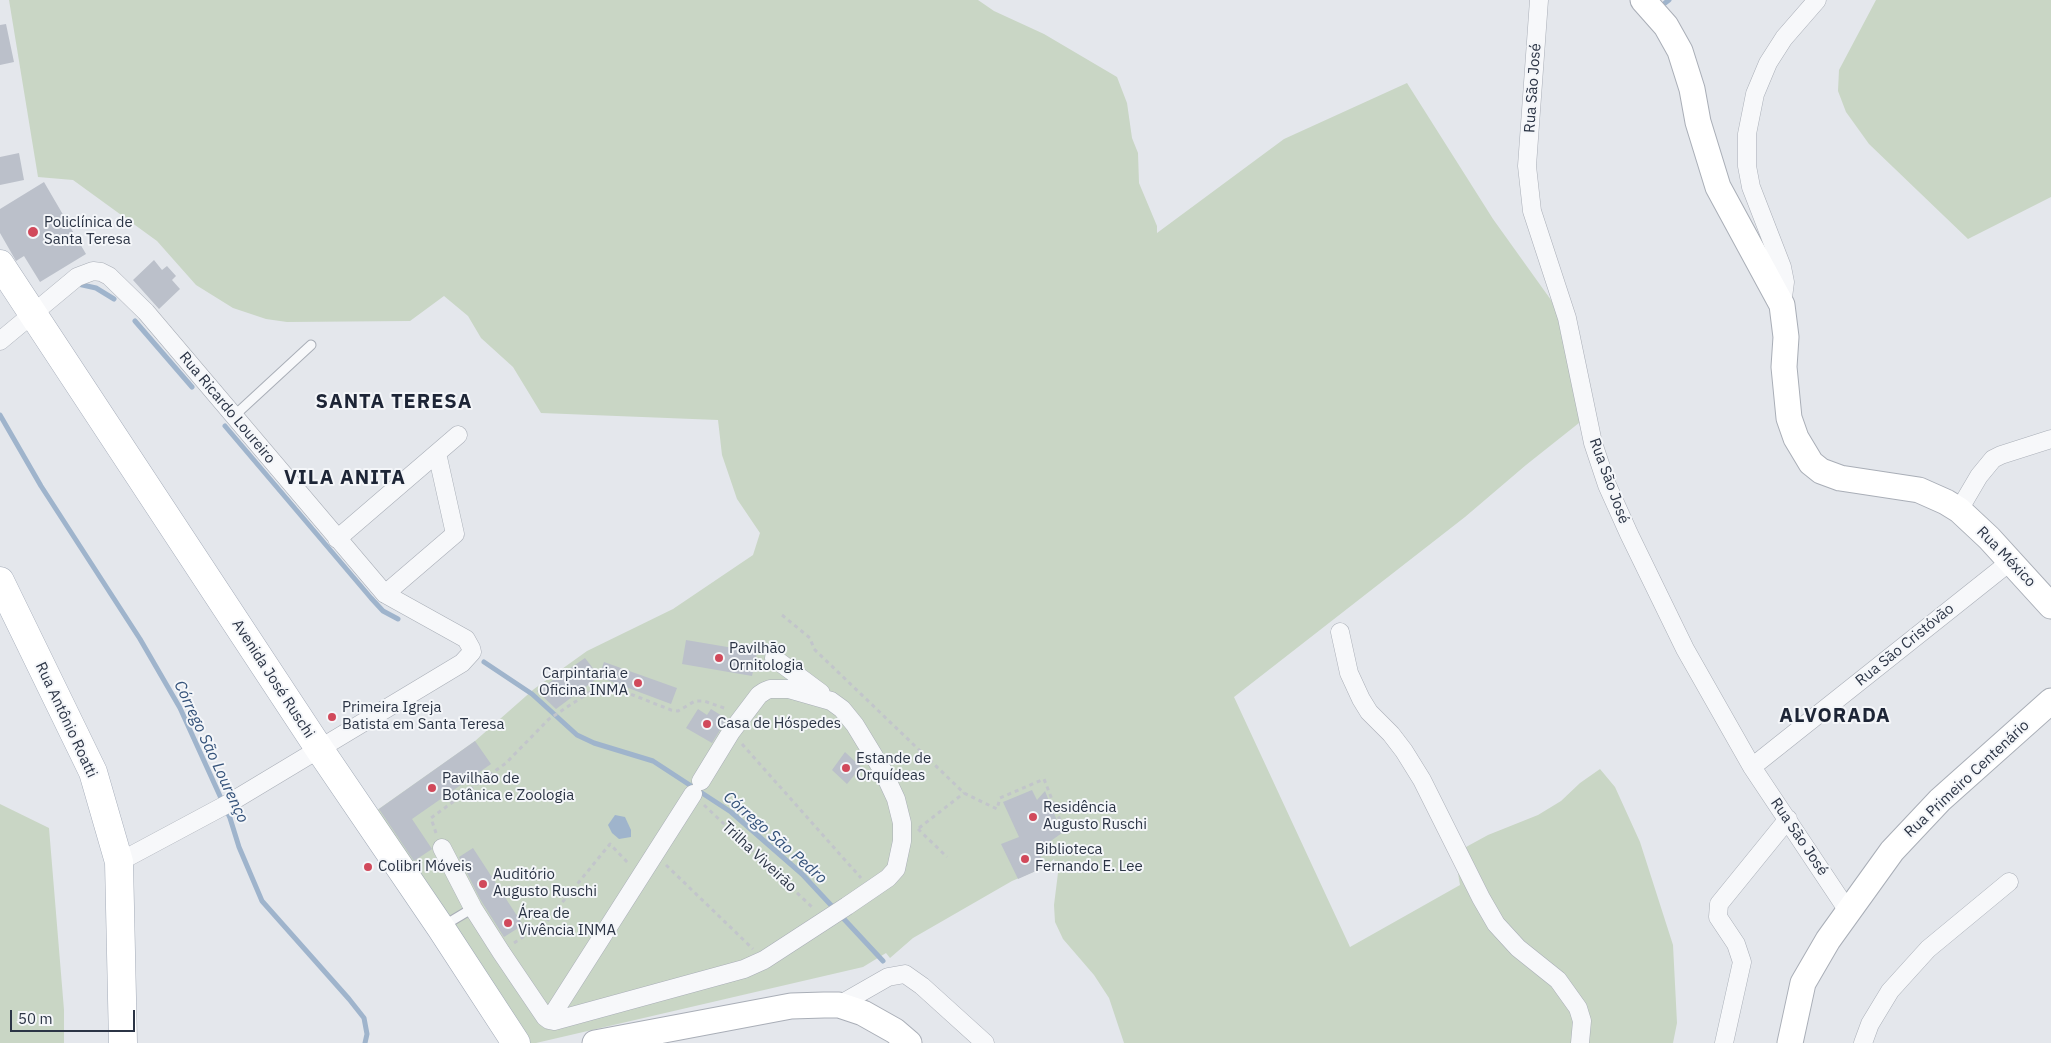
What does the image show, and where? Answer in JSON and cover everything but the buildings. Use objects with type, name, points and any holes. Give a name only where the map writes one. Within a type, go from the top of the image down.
[{"type":"main road","name":"Avenida José Ruschi","points":[[0,264],[320,750],[441,928],[516,1043]]},
{"type":"main road","name":"Rua Antônio Roatti","points":[[0,581],[93,772],[119,862],[123,1043]]},
{"type":"street","name":"Rua São José","points":[[1539,0],[1527,166],[1532,211],[1569,327],[1593,443],[1607,485],[1685,649],[1752,767],[1848,910]]},
{"type":"street","points":[[1643,0],[1666,26],[1680,51],[1692,89],[1698,122],[1718,187],[1782,305]]},
{"type":"street","points":[[1782,305],[1785,282],[1782,267],[1751,188],[1747,166],[1747,134],[1755,94],[1768,62],[1784,38],[1817,0]]},
{"type":"street","name":"Rua Ricardo Loureiro","points":[[33,313],[77,277],[93,271],[101,272],[115,281],[134,298],[385,594],[466,639],[472,652],[467,660],[320,750]]},
{"type":"street","name":"Rua México","points":[[1782,305],[1786,336],[1784,367],[1789,418],[1796,438],[1811,464],[1821,472],[1840,478],[1919,490],[1935,496],[1959,510],[2011,561],[2051,606]]},
{"type":"street","points":[[0,341],[33,313]]},
{"type":"street","points":[[338,539],[458,435]]},
{"type":"street","points":[[1959,510],[1979,476],[1993,459],[2051,439]]},
{"type":"street","points":[[385,594],[455,534],[437,454]]},
{"type":"street","name":"Rua São Cristóvão","points":[[1752,767],[2011,561]]},
{"type":"street","points":[[1340,632],[1349,673],[1361,699],[1369,712],[1400,745],[1422,780],[1496,924],[1518,948],[1558,980],[1578,1008],[1582,1021],[1580,1043]]},
{"type":"street","points":[[442,848],[473,908],[501,952],[549,1020],[554,1021],[687,985],[744,969],[764,960],[888,878],[896,869],[902,841],[902,823],[896,799],[883,771],[855,725],[842,709],[774,658]]},
{"type":"street","points":[[549,1020],[656,855],[731,732],[759,695],[770,689],[790,689],[831,701]]},
{"type":"street","name":"Rua Primeiro Centenário","points":[[1790,1043],[1803,983],[1848,910],[1892,850],[1940,800],[2051,701]]},
{"type":"street","points":[[119,862],[231,802],[320,750]]},
{"type":"street","points":[[1724,1043],[1742,962],[1736,944],[1718,917],[1719,904],[1788,819]]},
{"type":"street","points":[[1863,1043],[1870,1024],[1890,991],[1928,949],[2009,882]]},
{"type":"street","points":[[838,1005],[888,977],[905,974],[922,986],[985,1043]]},
{"type":"street","points":[[596,1043],[791,1006],[838,1005],[880,1022],[895,1031],[908,1043]]},
{"type":"lane","points":[[234,416],[311,345]]},
{"type":"lane","points":[[441,928],[473,908]]},
{"type":"path","points":[[782,615],[810,638],[814,649],[964,793],[997,809],[1000,798],[1044,778],[1063,828]]},
{"type":"path","points":[[442,848],[431,818],[506,763],[549,719],[599,686],[604,685],[671,710],[678,711],[695,701],[704,701],[744,714]]},
{"type":"path","points":[[731,732],[871,889]]},
{"type":"path","name":"Trilha Viveirão","points":[[696,790],[835,913]]},
{"type":"path","points":[[902,841],[964,793]]},
{"type":"path","points":[[918,829],[947,857]]},
{"type":"path","points":[[501,952],[546,921],[610,844],[642,877]]},
{"type":"path","points":[[656,855],[764,960]]},
{"type":"green space","points":[[9,0],[978,0],[994,11],[1044,34],[1117,77],[1127,103],[1132,138],[1138,153],[1139,183],[1157,226],[1157,233],[1284,139],[1407,83],[1493,219],[1556,307],[1589,415],[1465,517],[1234,697],[1350,947],[1460,885],[1456,861],[1466,847],[1488,835],[1538,815],[1561,801],[1580,783],[1600,769],[1615,787],[1640,842],[1673,945],[1677,1023],[1673,1043],[1124,1043],[1109,998],[1094,975],[1063,939],[1055,922],[1054,905],[1058,873],[1054,859],[1045,867],[1012,881],[913,938],[890,958],[886,953],[863,967],[536,1043],[525,1043],[373,813],[475,741],[534,689],[587,651],[673,609],[753,555],[760,533],[737,499],[722,455],[718,420],[541,413],[513,367],[481,338],[468,316],[444,296],[410,321],[287,322],[266,319],[233,308],[196,285],[157,241],[73,180],[38,177]]},
{"type":"green space","points":[[1876,0],[2051,0],[2051,197],[1968,239],[1869,144],[1846,112],[1838,91],[1839,70]]},
{"type":"green space","points":[[0,804],[49,828],[64,1010],[64,1043],[0,1043]]},
{"type":"water","points":[[615,815],[625,817],[631,830],[631,837],[619,839],[612,833],[608,825]]},
{"type":"waterway","points":[[1665,3],[1669,0]]},
{"type":"waterway","name":"Córrego São Pedro","points":[[78,284],[96,288],[114,299]]},
{"type":"waterway","name":"Córrego São Pedro","points":[[135,321],[192,387]]},
{"type":"waterway","name":"Córrego São Lourenço","points":[[0,415],[41,486],[140,639],[180,708],[230,818],[239,847],[262,901],[364,1018],[367,1034],[365,1043]]},
{"type":"waterway","name":"Córrego São Pedro","points":[[225,426],[371,598],[383,611],[398,619]]},
{"type":"waterway","name":"Córrego São Pedro","points":[[484,662],[532,694],[577,735],[594,743],[653,761],[731,812],[802,874],[883,961]]},
{"type":"place","name":"Policlínica de Santa Teresa","points":[[33,232]]},
{"type":"place","name":"Pavilhão Ornitologia","points":[[719,658]]},
{"type":"place","name":"Carpintaria e Oficina INMA","points":[[638,683]]},
{"type":"place","name":"Primeira Igreja Batista em Santa Teresa","points":[[332,717]]},
{"type":"place","name":"Casa de Hóspedes","points":[[707,724]]},
{"type":"place","name":"Estande de Orquídeas","points":[[846,768]]},
{"type":"place","name":"Pavilhão de Botânica e Zoologia","points":[[432,788]]},
{"type":"place","name":"Residência Augusto Ruschi","points":[[1033,817]]},
{"type":"place","name":"Biblioteca Fernando E. Lee","points":[[1025,859]]},
{"type":"place","name":"Colibri Móveis","points":[[368,867]]},
{"type":"place","name":"Auditório Augusto Ruschi","points":[[483,884]]},
{"type":"place","name":"Área de Vivência INMA","points":[[508,923]]},
{"type":"district","name":"SANTA TERESA","points":[[394,402]]},
{"type":"district","name":"VILA ANITA","points":[[345,478]]},
{"type":"district","name":"ALVORADA","points":[[1835,716]]}]
